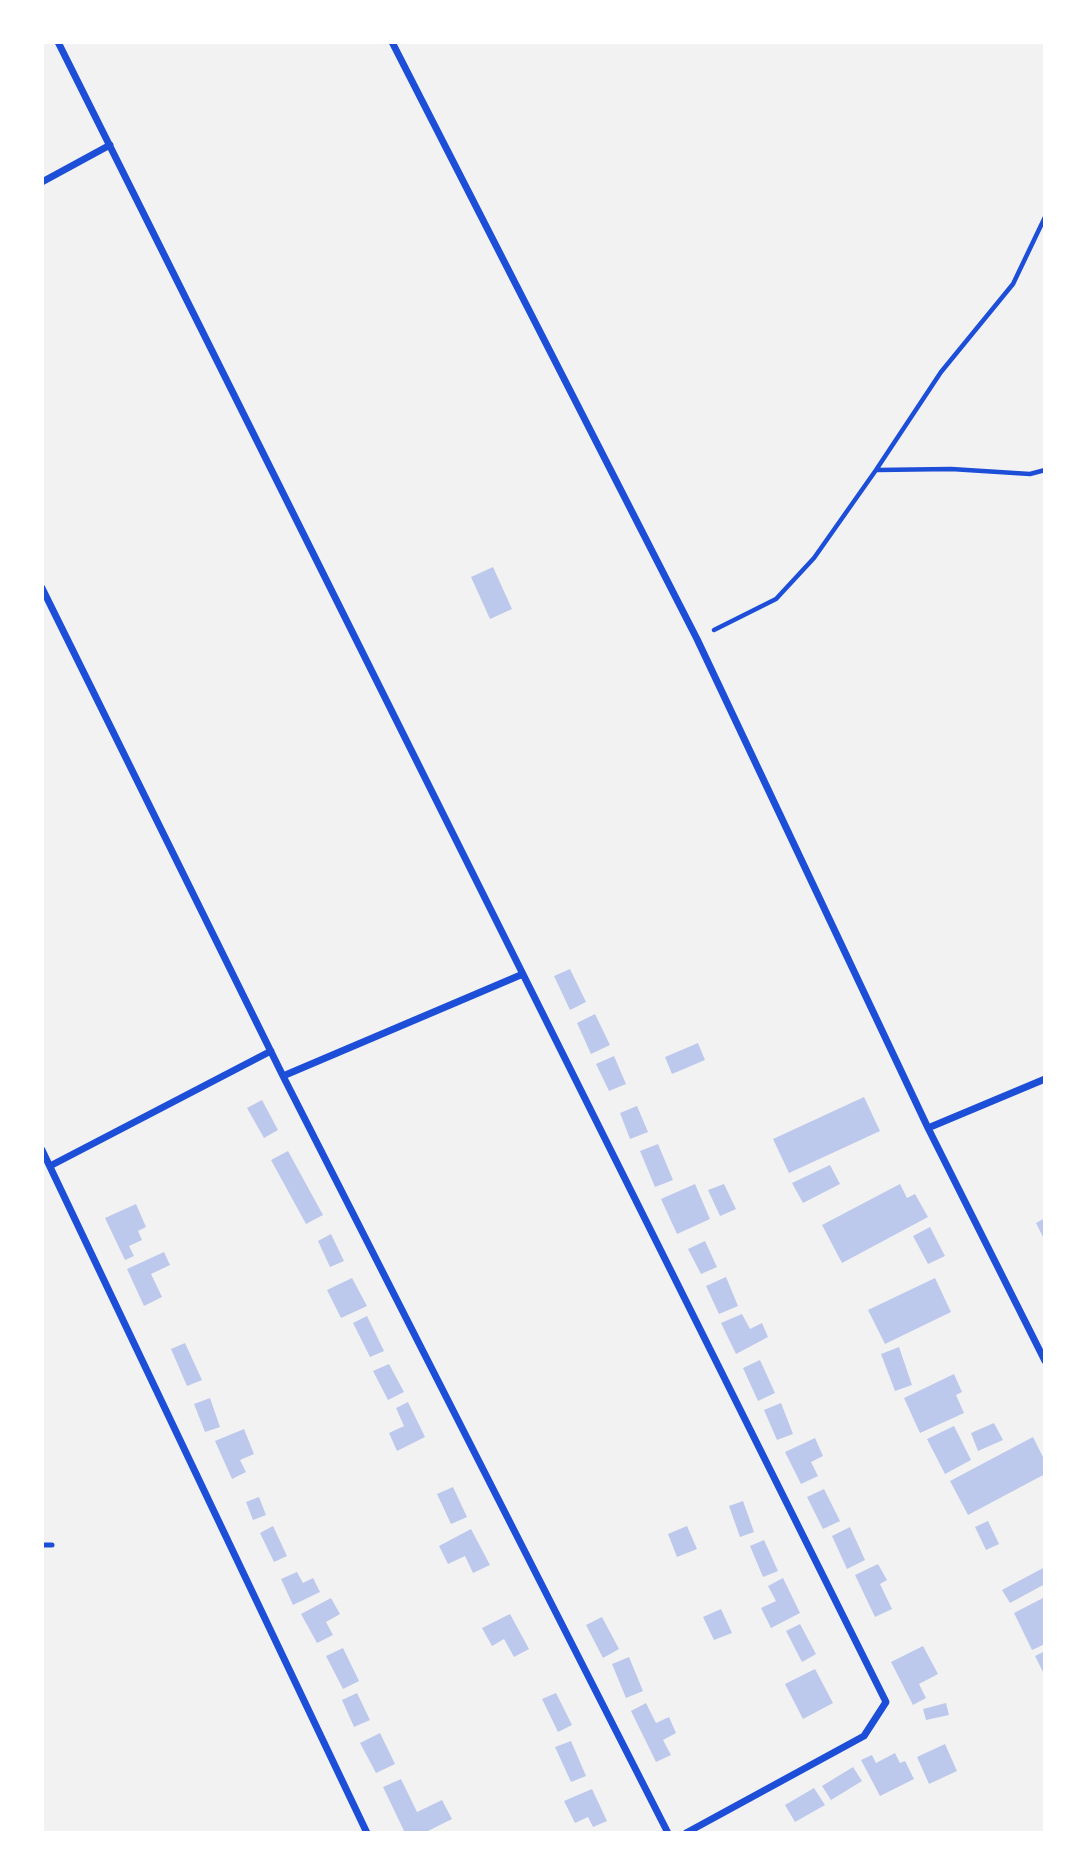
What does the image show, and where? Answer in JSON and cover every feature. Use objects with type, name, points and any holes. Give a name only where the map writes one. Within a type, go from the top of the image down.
[{"type":"street","points":[[58,42],[886,1702],[864,1736],[687,1833]]},
{"type":"street","points":[[392,42],[697,639],[928,1128],[1045,1361]]},
{"type":"street","points":[[42,182],[110,145]]},
{"type":"street","points":[[42,588],[283,1076],[668,1833]]},
{"type":"street","points":[[283,1076],[523,974]]},
{"type":"street","points":[[50,1166],[271,1051]]},
{"type":"street","points":[[928,1128],[1045,1079]]},
{"type":"street","points":[[42,1150],[368,1833]]},
{"type":"lane","points":[[42,1545],[52,1545]]},
{"type":"path","points":[[697,639],[776,599],[814,558],[942,372],[1013,284],[1045,217]]},
{"type":"path","points":[[876,470],[951,469],[1030,474],[1045,470]]},
{"type":"building","points":[[493,567],[512,609],[490,619],[471,577]]},
{"type":"building","points":[[570,969],[586,1002],[570,1010],[554,976]]},
{"type":"building","points":[[595,1014],[610,1045],[591,1054],[577,1023]]},
{"type":"building","points":[[698,1043],[705,1060],[672,1074],[665,1057]]},
{"type":"building","points":[[614,1056],[626,1084],[609,1091],[596,1064]]},
{"type":"building","points":[[864,1097],[880,1131],[789,1173],[773,1139]]},
{"type":"building","points":[[262,1100],[278,1130],[264,1138],[247,1108]]},
{"type":"building","points":[[637,1106],[648,1132],[630,1139],[620,1113]]},
{"type":"building","points":[[658,1144],[673,1180],[655,1187],[640,1151]]},
{"type":"building","points":[[288,1151],[323,1215],[306,1224],[271,1160]]},
{"type":"building","points":[[830,1165],[840,1184],[803,1203],[792,1183]]},
{"type":"building","points":[[695,1184],[710,1219],[677,1234],[661,1199]]},
{"type":"building","points":[[724,1184],[736,1209],[720,1216],[708,1190]]},
{"type":"building","points":[[900,1184],[907,1198],[915,1194],[928,1217],[842,1263],[822,1225]]},
{"type":"building","points":[[136,1204],[146,1227],[138,1231],[142,1240],[129,1246],[134,1256],[125,1260],[105,1218]]},
{"type":"building","points":[[1045,1218],[1045,1241],[1036,1223]]},
{"type":"building","points":[[930,1227],[945,1256],[928,1264],[913,1236]]},
{"type":"building","points":[[331,1234],[344,1261],[330,1267],[318,1241]]},
{"type":"building","points":[[705,1241],[717,1267],[701,1274],[688,1249]]},
{"type":"building","points":[[164,1252],[170,1265],[151,1274],[162,1297],[144,1306],[127,1269]]},
{"type":"building","points":[[726,1277],[738,1306],[719,1314],[706,1286]]},
{"type":"building","points":[[352,1278],[367,1306],[341,1318],[327,1290]]},
{"type":"building","points":[[935,1278],[951,1312],[885,1344],[868,1310]]},
{"type":"building","points":[[742,1314],[750,1329],[762,1323],[768,1337],[736,1354],[721,1323]]},
{"type":"building","points":[[367,1316],[384,1351],[370,1357],[353,1323]]},
{"type":"building","points":[[185,1343],[202,1380],[187,1386],[171,1349]]},
{"type":"building","points":[[899,1347],[912,1385],[895,1391],[881,1354]]},
{"type":"building","points":[[760,1360],[775,1393],[758,1401],[743,1368]]},
{"type":"building","points":[[389,1364],[404,1392],[388,1400],[373,1371]]},
{"type":"building","points":[[954,1374],[962,1392],[956,1395],[964,1413],[920,1433],[904,1398]]},
{"type":"building","points":[[210,1398],[220,1427],[205,1432],[194,1404]]},
{"type":"building","points":[[408,1402],[425,1437],[397,1451],[389,1433],[404,1426],[396,1408]]},
{"type":"building","points":[[781,1403],[793,1434],[777,1440],[764,1410]]},
{"type":"building","points":[[994,1423],[1003,1440],[978,1451],[971,1433]]},
{"type":"building","points":[[954,1426],[971,1460],[945,1474],[927,1439]]},
{"type":"building","points":[[244,1429],[254,1454],[240,1460],[246,1472],[232,1479],[215,1441]]},
{"type":"building","points":[[1033,1437],[1045,1461],[1045,1474],[968,1515],[950,1481]]},
{"type":"building","points":[[815,1438],[823,1456],[811,1462],[818,1476],[801,1484],[785,1452]]},
{"type":"building","points":[[453,1487],[467,1517],[451,1524],[437,1494]]},
{"type":"building","points":[[824,1489],[840,1521],[823,1529],[807,1497]]},
{"type":"building","points":[[259,1497],[266,1515],[253,1520],[246,1502]]},
{"type":"building","points":[[743,1501],[754,1532],[740,1537],[729,1506]]},
{"type":"building","points":[[988,1521],[999,1544],[986,1550],[975,1527]]},
{"type":"building","points":[[273,1526],[287,1556],[274,1562],[260,1533]]},
{"type":"building","points":[[687,1526],[697,1549],[677,1557],[668,1534]]},
{"type":"building","points":[[850,1527],[865,1560],[847,1569],[832,1536]]},
{"type":"building","points":[[471,1529],[490,1565],[473,1573],[465,1556],[448,1564],[439,1546]]},
{"type":"building","points":[[764,1540],[778,1571],[763,1577],[750,1546]]},
{"type":"building","points":[[878,1564],[887,1580],[880,1584],[892,1609],[875,1617],[855,1575]]},
{"type":"building","points":[[1045,1567],[1045,1584],[1010,1603],[1002,1590]]},
{"type":"building","points":[[297,1572],[303,1583],[313,1578],[320,1592],[293,1605],[281,1579]]},
{"type":"building","points":[[783,1578],[800,1613],[771,1628],[761,1608],[776,1601],[768,1586]]},
{"type":"building","points":[[1045,1597],[1045,1644],[1032,1650],[1014,1613]]},
{"type":"building","points":[[331,1598],[340,1614],[326,1622],[333,1635],[317,1643],[301,1614]]},
{"type":"building","points":[[721,1609],[732,1633],[714,1640],[703,1617]]},
{"type":"building","points":[[510,1614],[529,1649],[514,1657],[504,1639],[492,1646],[482,1628]]},
{"type":"building","points":[[602,1617],[619,1649],[603,1658],[586,1625]]},
{"type":"building","points":[[800,1624],[816,1654],[802,1662],[786,1631]]},
{"type":"building","points":[[923,1646],[938,1674],[919,1684],[926,1698],[913,1705],[891,1662]]},
{"type":"building","points":[[343,1648],[359,1681],[343,1689],[326,1656]]},
{"type":"building","points":[[1045,1651],[1045,1676],[1035,1656]]},
{"type":"building","points":[[629,1657],[643,1691],[626,1698],[612,1664]]},
{"type":"building","points":[[815,1669],[833,1703],[803,1719],[785,1684]]},
{"type":"building","points":[[357,1693],[370,1720],[354,1727],[342,1700]]},
{"type":"building","points":[[556,1693],[572,1725],[558,1732],[542,1699]]},
{"type":"building","points":[[646,1703],[656,1723],[669,1717],[676,1733],[663,1740],[671,1755],[656,1762],[631,1711]]},
{"type":"building","points":[[946,1703],[949,1715],[926,1720],[923,1709]]},
{"type":"building","points":[[380,1733],[395,1764],[376,1773],[360,1743]]},
{"type":"building","points":[[571,1741],[586,1776],[571,1782],[555,1747]]},
{"type":"building","points":[[945,1744],[957,1771],[929,1784],[917,1757]]},
{"type":"building","points":[[895,1753],[900,1763],[905,1761],[914,1779],[880,1796],[861,1760],[872,1755],[876,1763]]},
{"type":"building","points":[[853,1767],[862,1781],[831,1800],[822,1786]]},
{"type":"building","points":[[401,1779],[417,1812],[442,1800],[452,1819],[424,1833],[405,1833],[383,1787]]},
{"type":"building","points":[[814,1788],[825,1805],[795,1822],[785,1805]]},
{"type":"building","points":[[592,1789],[607,1821],[593,1827],[588,1817],[575,1823],[564,1801]]}]
